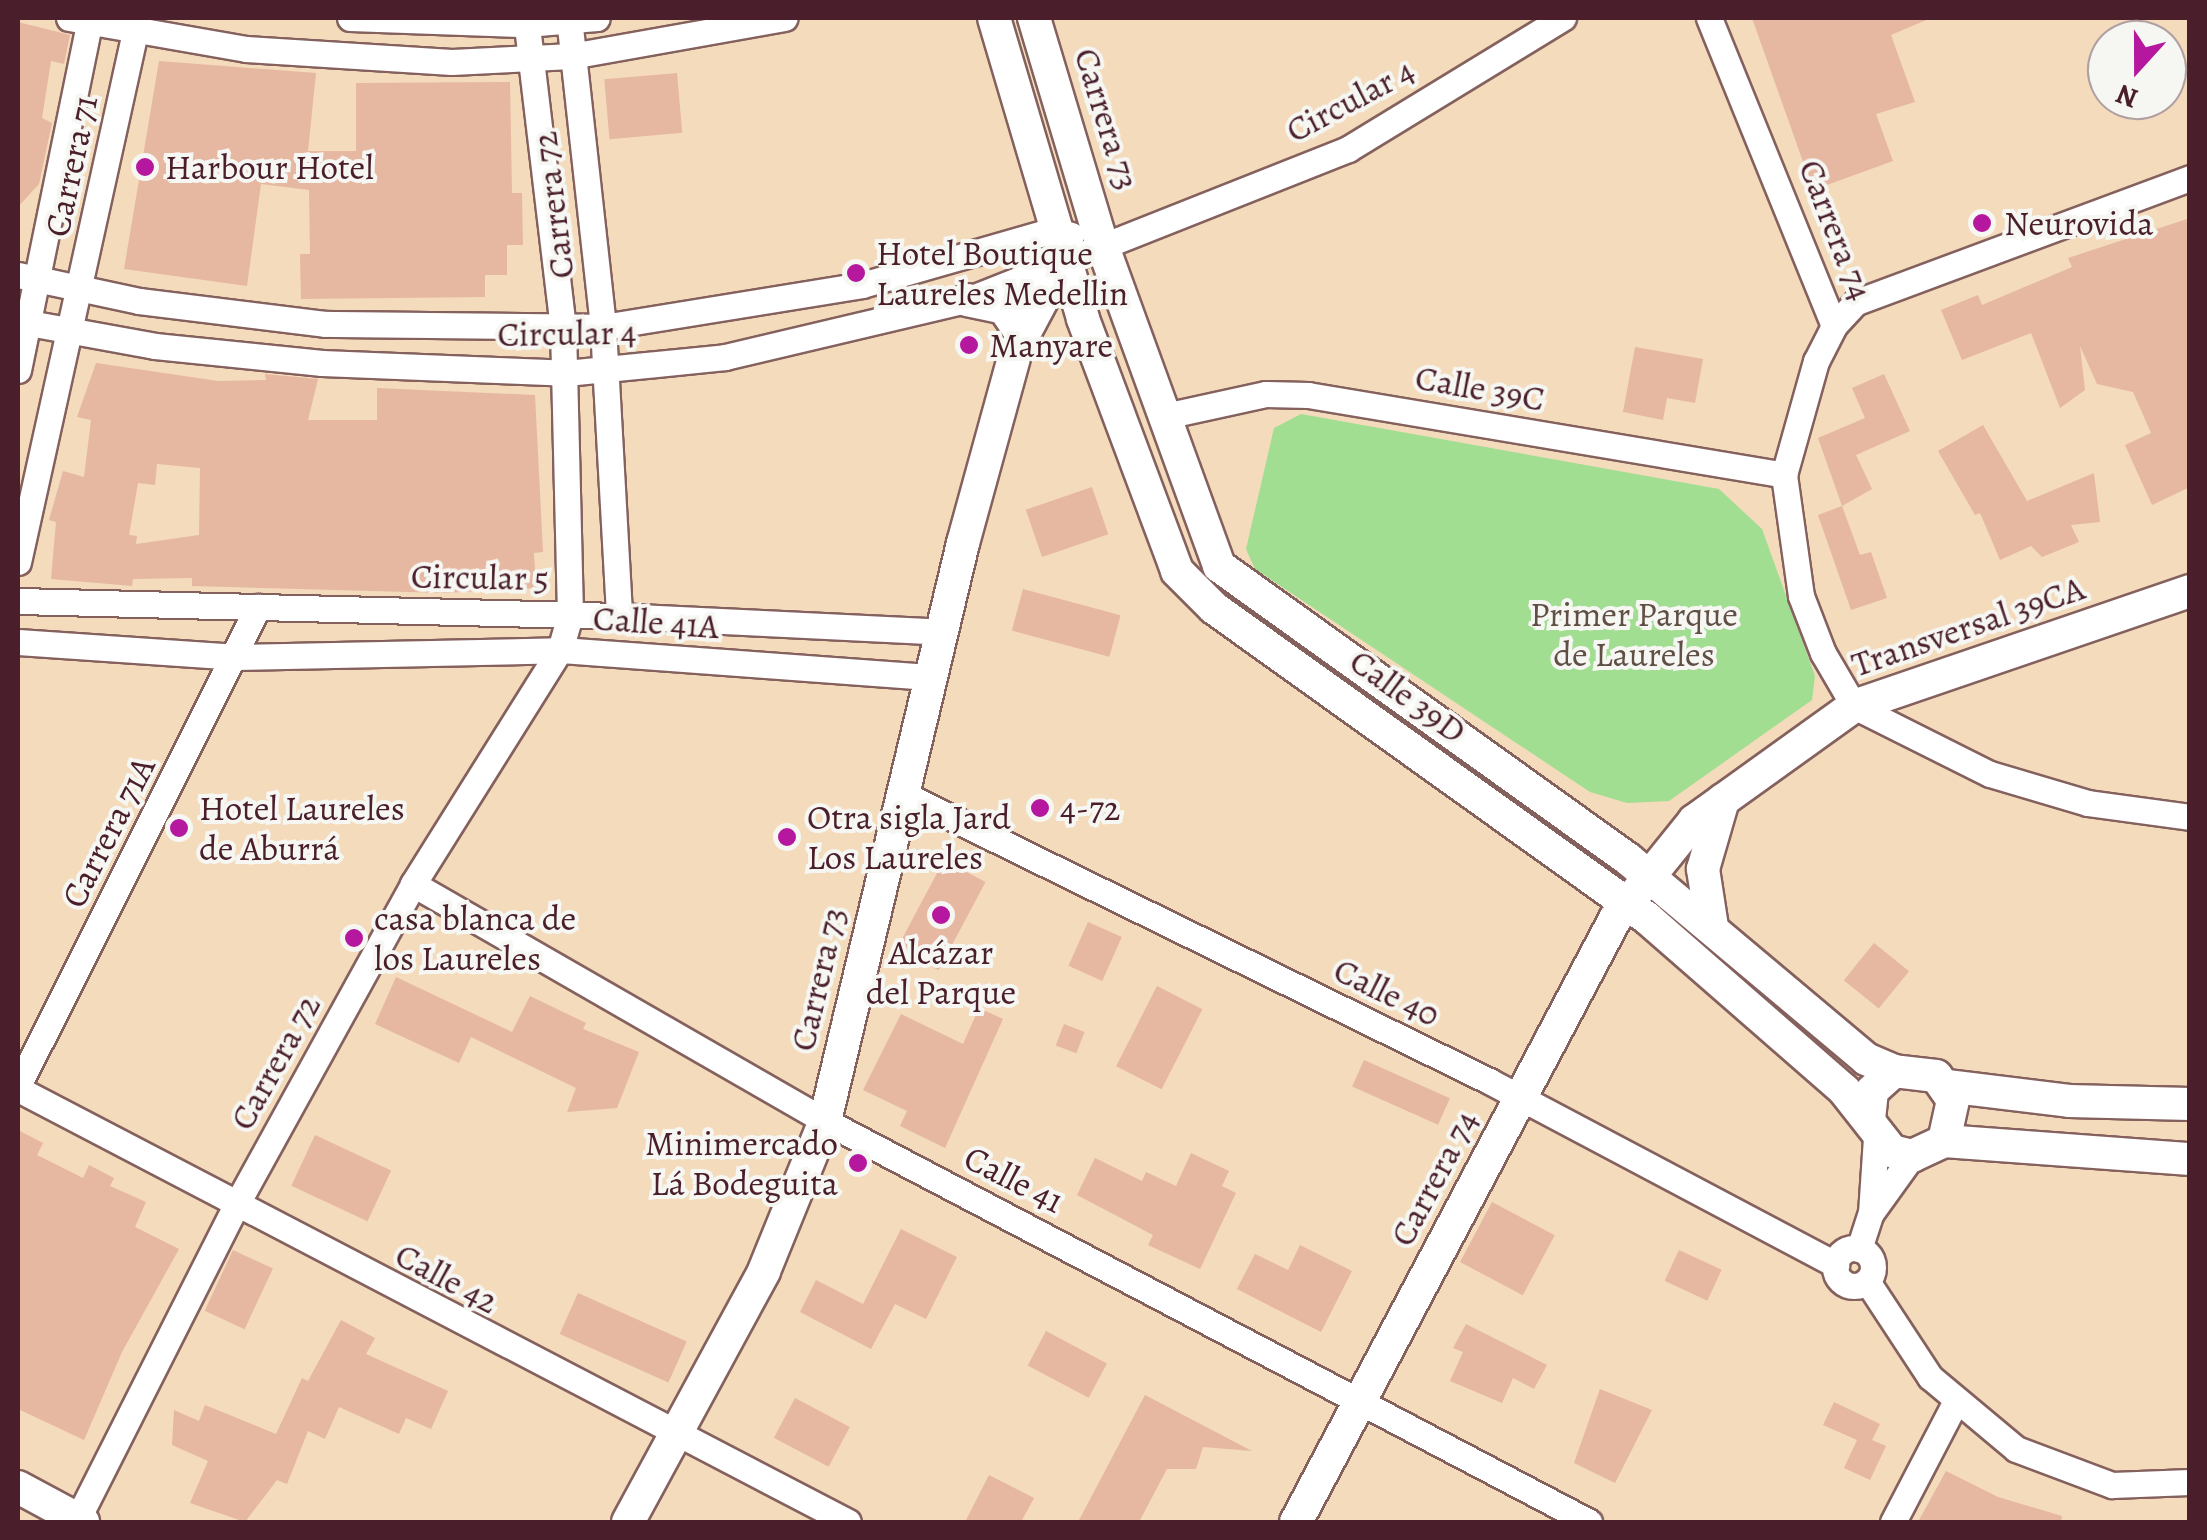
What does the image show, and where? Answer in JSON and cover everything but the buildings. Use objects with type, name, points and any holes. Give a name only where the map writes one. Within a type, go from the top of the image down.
[{"type":"street","points":[[350,18],[596,18]]},
{"type":"street","points":[[83,19],[349,59],[528,59],[571,56],[785,18]]},
{"type":"street","points":[[994,18],[1060,243]]},
{"type":"street","name":"Carrera 73","points":[[1034,18],[1102,244]]},
{"type":"street","name":"Circular 4","points":[[27,277],[80,289],[325,324],[604,327],[862,284],[1060,243],[1102,244],[1348,150],[1564,18]]},
{"type":"street","name":"Carrera 74","points":[[1709,18],[1834,326],[1802,398],[1784,475]]},
{"type":"street","name":"Carrera 71","points":[[18,370],[27,277],[83,19]]},
{"type":"street","name":"Carrera 72","points":[[560,650],[619,616],[604,327],[569,20]]},
{"type":"street","name":"Carrera 72","points":[[78,1522],[235,1206],[414,884],[560,650],[570,614],[566,372],[526,21]]},
{"type":"street","name":"Carrera 71","points":[[18,562],[73,332],[137,25]]},
{"type":"street","points":[[1834,326],[1877,292],[2190,178]]},
{"type":"street","name":"Circular 4","points":[[22,322],[322,364],[606,371],[725,357],[967,300],[1060,243]]},
{"type":"street","name":"Carrera 73","points":[[628,1522],[764,1272],[825,1121],[941,632],[1021,333],[1060,243]]},
{"type":"street","name":"Calle 39D","points":[[1060,243],[1177,571],[1214,608],[1626,902],[1844,1090],[1872,1129]]},
{"type":"street","name":"Calle 39D","points":[[1102,244],[1219,566],[1648,874],[1866,1059],[1894,1071]]},
{"type":"street","points":[[967,300],[1004,308],[1021,333]]},
{"type":"street","points":[[322,364],[325,324]]},
{"type":"street","name":"Calle 39C","points":[[1165,416],[1266,394],[1308,395],[1784,475]]},
{"type":"street","points":[[1784,475],[1801,596],[1823,653],[1854,706],[1990,774],[2088,803],[2190,818]]},
{"type":"street","name":"Transversal 39CA","points":[[1648,874],[1727,793],[1854,706],[2190,592]]},
{"type":"street","name":"Circular 5","points":[[18,601],[570,614],[941,632]]},
{"type":"street","name":"Carrera 71A","points":[[18,1088],[237,657],[258,607]]},
{"type":"street","name":"Calle 41A","points":[[18,642],[237,657],[560,650],[930,677]]},
{"type":"street","points":[[1712,926],[1703,869],[1710,830],[1727,793]]},
{"type":"street","name":"Calle 40","points":[[903,794],[1521,1098],[1836,1265]]},
{"type":"street","name":"Carrera 74","points":[[1296,1522],[1626,902],[1648,874]]},
{"type":"street","name":"Calle 41","points":[[414,884],[825,1121],[1590,1522]]},
{"type":"street","points":[[1871,1213],[1872,1091],[1894,1071],[1923,1070],[1947,1086],[2069,1102],[2190,1104]]},
{"type":"street","points":[[1944,1141],[1955,1114],[1947,1086]]},
{"type":"street","name":"Calle 42","points":[[18,1088],[672,1435],[848,1522]]},
{"type":"street","points":[[1872,1129],[1912,1156]]},
{"type":"street","points":[[1859,1248],[1871,1213],[1912,1156],[1944,1141],[2190,1159]]},
{"type":"street","points":[[1859,1248],[1842,1252],[1836,1265],[1844,1283],[1867,1281]]},
{"type":"street","points":[[1859,1248],[1873,1262],[1867,1281]]},
{"type":"street","points":[[1867,1281],[1930,1377],[2016,1449],[2078,1478],[2112,1484],[2190,1482]]},
{"type":"street","points":[[1893,1522],[1956,1402]]},
{"type":"street","points":[[18,1487],[78,1522]]},
{"type":"green space","name":"Primer Parque de Laureles","points":[[1301,414],[1719,489],[1762,529],[1815,676],[1812,700],[1669,801],[1627,803],[1590,792],[1255,569],[1246,549],[1274,428]]},
{"type":"place","name":"Harbour Hotel","points":[[145,167]]},
{"type":"place","name":"Neurovida","points":[[1982,223]]},
{"type":"place","name":"Hotel Boutique Laureles Medellin","points":[[856,273]]},
{"type":"place","name":"Manyare","points":[[969,345]]},
{"type":"place","name":"4-72","points":[[1040,808]]},
{"type":"place","name":"Hotel Laureles de Aburrá","points":[[179,828]]},
{"type":"place","name":"Otra sigla Jard Los Laureles","points":[[787,837]]},
{"type":"place","name":"Alcázar del Parque","points":[[941,915]]},
{"type":"place","name":"casa blanca de los Laureles","points":[[354,938]]},
{"type":"place","name":"Minimercado Lá Bodeguita","points":[[858,1163]]}]
